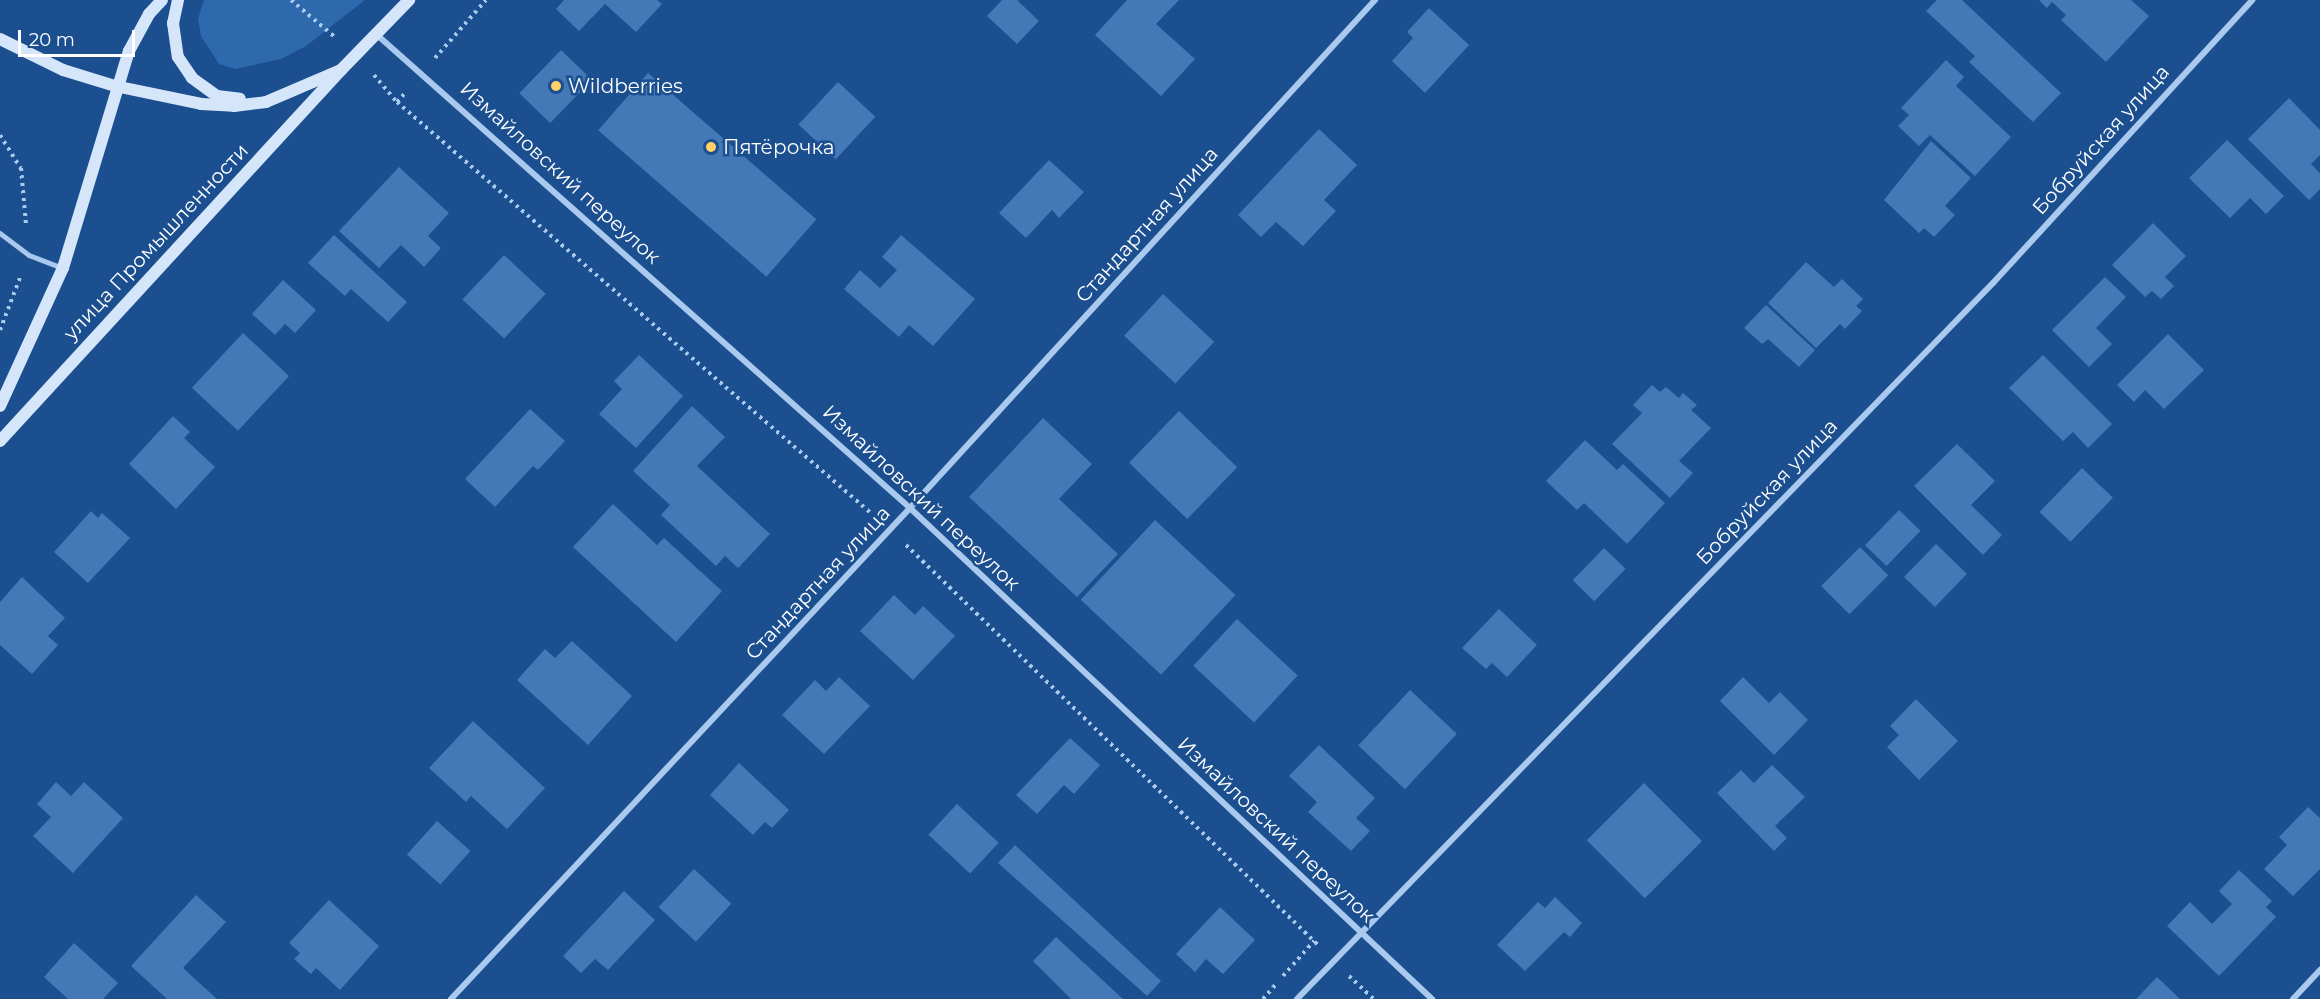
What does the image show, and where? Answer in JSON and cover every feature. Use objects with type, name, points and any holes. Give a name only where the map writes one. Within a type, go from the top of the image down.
[{"type":"main road","name":"улица Промышленности","points":[[0,406],[63,268],[115,86],[149,14],[162,0]]},
{"type":"main road","points":[[178,0],[174,39],[178,57],[192,78],[217,96],[243,99],[287,95]]},
{"type":"main road","points":[[0,39],[63,70],[115,86],[201,104],[266,102],[287,95],[341,70],[406,1]]},
{"type":"main road","name":"улица Промышленности","points":[[0,441],[341,70]]},
{"type":"street","name":"Стандартная улица","points":[[451,999],[910,508],[1375,0]]},
{"type":"street","name":"Бобруйская улица","points":[[1297,999],[1994,283],[2252,0]]},
{"type":"street","name":"Измайловский переулок","points":[[376,34],[910,508],[1432,999]]},
{"type":"street","points":[[2293,999],[2320,970]]},
{"type":"lane","points":[[0,233],[29,255],[63,268]]},
{"type":"path","points":[[291,0],[357,55],[397,102],[890,529],[1374,999]]},
{"type":"path","points":[[397,102],[486,0]]},
{"type":"path","points":[[1263,999],[1314,941]]},
{"type":"shaded area","points":[[204,0],[365,0],[306,46],[281,59],[235,69],[219,64],[201,36],[198,19]]},
{"type":"building","points":[[564,0],[657,0],[662,4],[636,32],[605,4],[579,31],[556,9]]},
{"type":"building","points":[[1002,0],[1017,0],[1039,21],[1017,44],[987,16]]},
{"type":"building","points":[[1127,0],[1179,0],[1156,24],[1195,59],[1161,96],[1095,35]]},
{"type":"building","points":[[1937,0],[1962,0],[2061,93],[2033,122],[1969,62],[1975,56],[1926,11]]},
{"type":"building","points":[[2039,0],[2131,0],[2149,16],[2106,62],[2061,20],[2066,15],[2052,2],[2047,8]]},
{"type":"building","points":[[1429,8],[1469,45],[1425,93],[1392,61],[1413,38],[1407,32]]},
{"type":"building","name":"Wildberries","points":[[561,50],[592,80],[550,123],[519,93]]},
{"type":"building","points":[[1946,60],[1964,77],[1956,86],[2011,137],[1975,176],[1930,135],[1919,146],[1898,126],[1909,115],[1901,108]]},
{"type":"building","points":[[648,73],[816,219],[766,277],[598,130]]},
{"type":"building","points":[[838,82],[875,117],[836,159],[798,124]]},
{"type":"building","points":[[2289,98],[2320,130],[2320,155],[2311,164],[2320,173],[2320,189],[2309,200],[2248,139]]},
{"type":"building","points":[[1319,129],[1357,165],[1324,200],[1336,211],[1303,246],[1276,222],[1261,237],[1238,215]]},
{"type":"building","points":[[2227,140],[2284,196],[2266,214],[2250,198],[2230,218],[2189,178]]},
{"type":"building","points":[[1931,141],[1971,178],[1945,206],[1955,215],[1934,237],[1924,228],[1919,233],[1884,200]]},
{"type":"building","points":[[1049,160],[1084,192],[1059,218],[1052,210],[1026,238],[999,213]]},
{"type":"building","points":[[399,167],[449,213],[428,236],[441,248],[424,267],[401,245],[379,268],[339,231]]},
{"type":"building","points":[[2153,223],[2186,256],[2165,277],[2174,286],[2161,299],[2152,291],[2145,297],[2112,265]]},
{"type":"building","points":[[334,235],[407,302],[388,322],[351,289],[345,296],[308,263]]},
{"type":"building","points":[[901,235],[975,299],[933,346],[909,325],[899,337],[844,289],[860,270],[880,288],[897,270],[882,257]]},
{"type":"building","points":[[504,255],[546,294],[504,338],[462,300]]},
{"type":"building","points":[[1806,262],[1834,287],[1842,279],[1863,299],[1856,306],[1862,311],[1845,329],[1840,324],[1816,348],[1768,303]]},
{"type":"building","points":[[2105,277],[2126,297],[2096,328],[2112,344],[2089,367],[2052,330]]},
{"type":"building","points":[[283,280],[316,310],[295,333],[285,324],[275,335],[252,314]]},
{"type":"building","points":[[1163,294],[1214,342],[1175,383],[1124,336]]},
{"type":"building","points":[[1766,305],[1815,350],[1799,367],[1768,339],[1762,344],[1744,328]]},
{"type":"building","points":[[243,333],[289,376],[238,431],[192,388]]},
{"type":"building","points":[[2168,334],[2204,370],[2164,409],[2145,390],[2134,402],[2117,385]]},
{"type":"building","points":[[639,355],[683,396],[636,448],[599,414],[622,389],[614,381]]},
{"type":"building","points":[[2043,355],[2112,424],[2088,448],[2073,432],[2063,441],[2009,388]]},
{"type":"building","points":[[1652,385],[1660,392],[1666,387],[1679,398],[1683,393],[1697,405],[1691,410],[1711,428],[1679,461],[1693,473],[1670,498],[1612,444],[1642,413],[1633,405]]},
{"type":"building","points":[[692,406],[725,437],[697,466],[770,534],[738,568],[725,556],[716,566],[661,515],[670,505],[633,471]]},
{"type":"building","points":[[530,409],[565,441],[538,470],[533,466],[495,507],[465,479]]},
{"type":"building","points":[[1179,411],[1237,467],[1187,519],[1129,463]]},
{"type":"building","points":[[173,416],[190,432],[184,438],[215,467],[176,509],[129,464]]},
{"type":"building","points":[[1043,418],[1092,464],[1059,499],[1118,554],[1077,597],[969,497]]},
{"type":"building","points":[[1585,440],[1617,470],[1623,464],[1665,503],[1627,544],[1584,503],[1577,510],[1546,481]]},
{"type":"building","points":[[1957,444],[1995,481],[1971,505],[2002,535],[1983,555],[1914,486]]},
{"type":"building","points":[[2082,468],[2113,498],[2071,542],[2040,512]]},
{"type":"building","points":[[613,504],[657,545],[664,538],[722,591],[676,642],[573,547]]},
{"type":"building","points":[[1899,510],[1921,531],[1887,566],[1865,545]]},
{"type":"building","points":[[91,511],[98,518],[102,513],[130,538],[88,583],[54,552]]},
{"type":"building","points":[[1155,520],[1235,595],[1161,675],[1081,600]]},
{"type":"building","points":[[1936,544],[1967,574],[1935,607],[1904,577]]},
{"type":"building","points":[[1860,547],[1888,575],[1849,614],[1821,586]]},
{"type":"building","points":[[1604,548],[1626,569],[1594,601],[1573,580]]},
{"type":"building","points":[[22,577],[65,618],[48,636],[58,645],[32,674],[0,645],[0,602]]},
{"type":"building","points":[[894,595],[915,615],[923,606],[955,636],[913,680],[860,631]]},
{"type":"building","points":[[1499,609],[1537,645],[1507,677],[1492,663],[1486,669],[1462,648]]},
{"type":"building","points":[[1237,619],[1298,676],[1254,722],[1193,666]]},
{"type":"building","points":[[572,641],[632,696],[588,745],[517,680],[545,649],[555,658]]},
{"type":"building","points":[[839,677],[870,706],[824,754],[782,715],[815,680],[826,691]]},
{"type":"building","points":[[1743,677],[1769,703],[1780,692],[1808,720],[1774,755],[1720,701]]},
{"type":"building","points":[[1410,690],[1457,734],[1405,789],[1358,746]]},
{"type":"building","points":[[1916,699],[1958,741],[1919,780],[1887,747],[1899,735],[1890,726]]},
{"type":"building","points":[[473,721],[545,788],[507,829],[471,796],[466,802],[429,768]]},
{"type":"building","points":[[1070,738],[1100,765],[1074,794],[1064,785],[1037,814],[1016,795]]},
{"type":"building","points":[[1319,745],[1375,798],[1356,818],[1370,831],[1351,851],[1308,812],[1317,802],[1289,776]]},
{"type":"building","points":[[739,763],[789,810],[772,828],[765,822],[753,835],[710,795]]},
{"type":"building","points":[[1772,765],[1805,797],[1775,826],[1787,838],[1774,851],[1717,793],[1741,770],[1754,783]]},
{"type":"building","points":[[56,782],[71,796],[84,782],[123,818],[73,873],[33,836],[51,817],[37,804]]},
{"type":"building","points":[[1644,783],[1702,841],[1645,898],[1587,840]]},
{"type":"building","points":[[957,804],[999,843],[970,874],[928,835]]},
{"type":"building","points":[[2308,807],[2320,818],[2320,869],[2293,896],[2264,869],[2287,845],[2279,837]]},
{"type":"building","points":[[437,821],[470,851],[440,885],[407,854]]},
{"type":"building","points":[[1015,845],[1161,981],[1147,996],[998,863]]},
{"type":"building","points":[[694,869],[731,904],[696,942],[659,907]]},
{"type":"building","points":[[2239,870],[2272,901],[2266,907],[2276,917],[2219,976],[2167,926],[2190,902],[2212,924],[2232,904],[2219,891]]},
{"type":"building","points":[[624,891],[655,920],[608,970],[595,959],[581,973],[563,956]]},
{"type":"building","points":[[196,895],[226,922],[183,968],[217,999],[167,999],[131,966]]},
{"type":"building","points":[[1555,897],[1582,923],[1570,937],[1564,932],[1525,971],[1497,945],[1538,902],[1545,908]]},
{"type":"building","points":[[329,900],[379,946],[340,990],[316,968],[311,974],[294,959],[300,953],[289,943]]},
{"type":"building","points":[[1220,907],[1255,940],[1223,974],[1206,959],[1195,972],[1176,954]]},
{"type":"building","points":[[1056,937],[1123,999],[1071,999],[1033,961]]},
{"type":"building","points":[[74,943],[118,983],[103,999],[68,999],[44,977]]},
{"type":"building","points":[[2157,977],[2180,999],[2136,999]]},
{"type":"place","name":"Wildberries","points":[[556,86]]},
{"type":"place","name":"Пятёрочка","points":[[711,147]]}]
